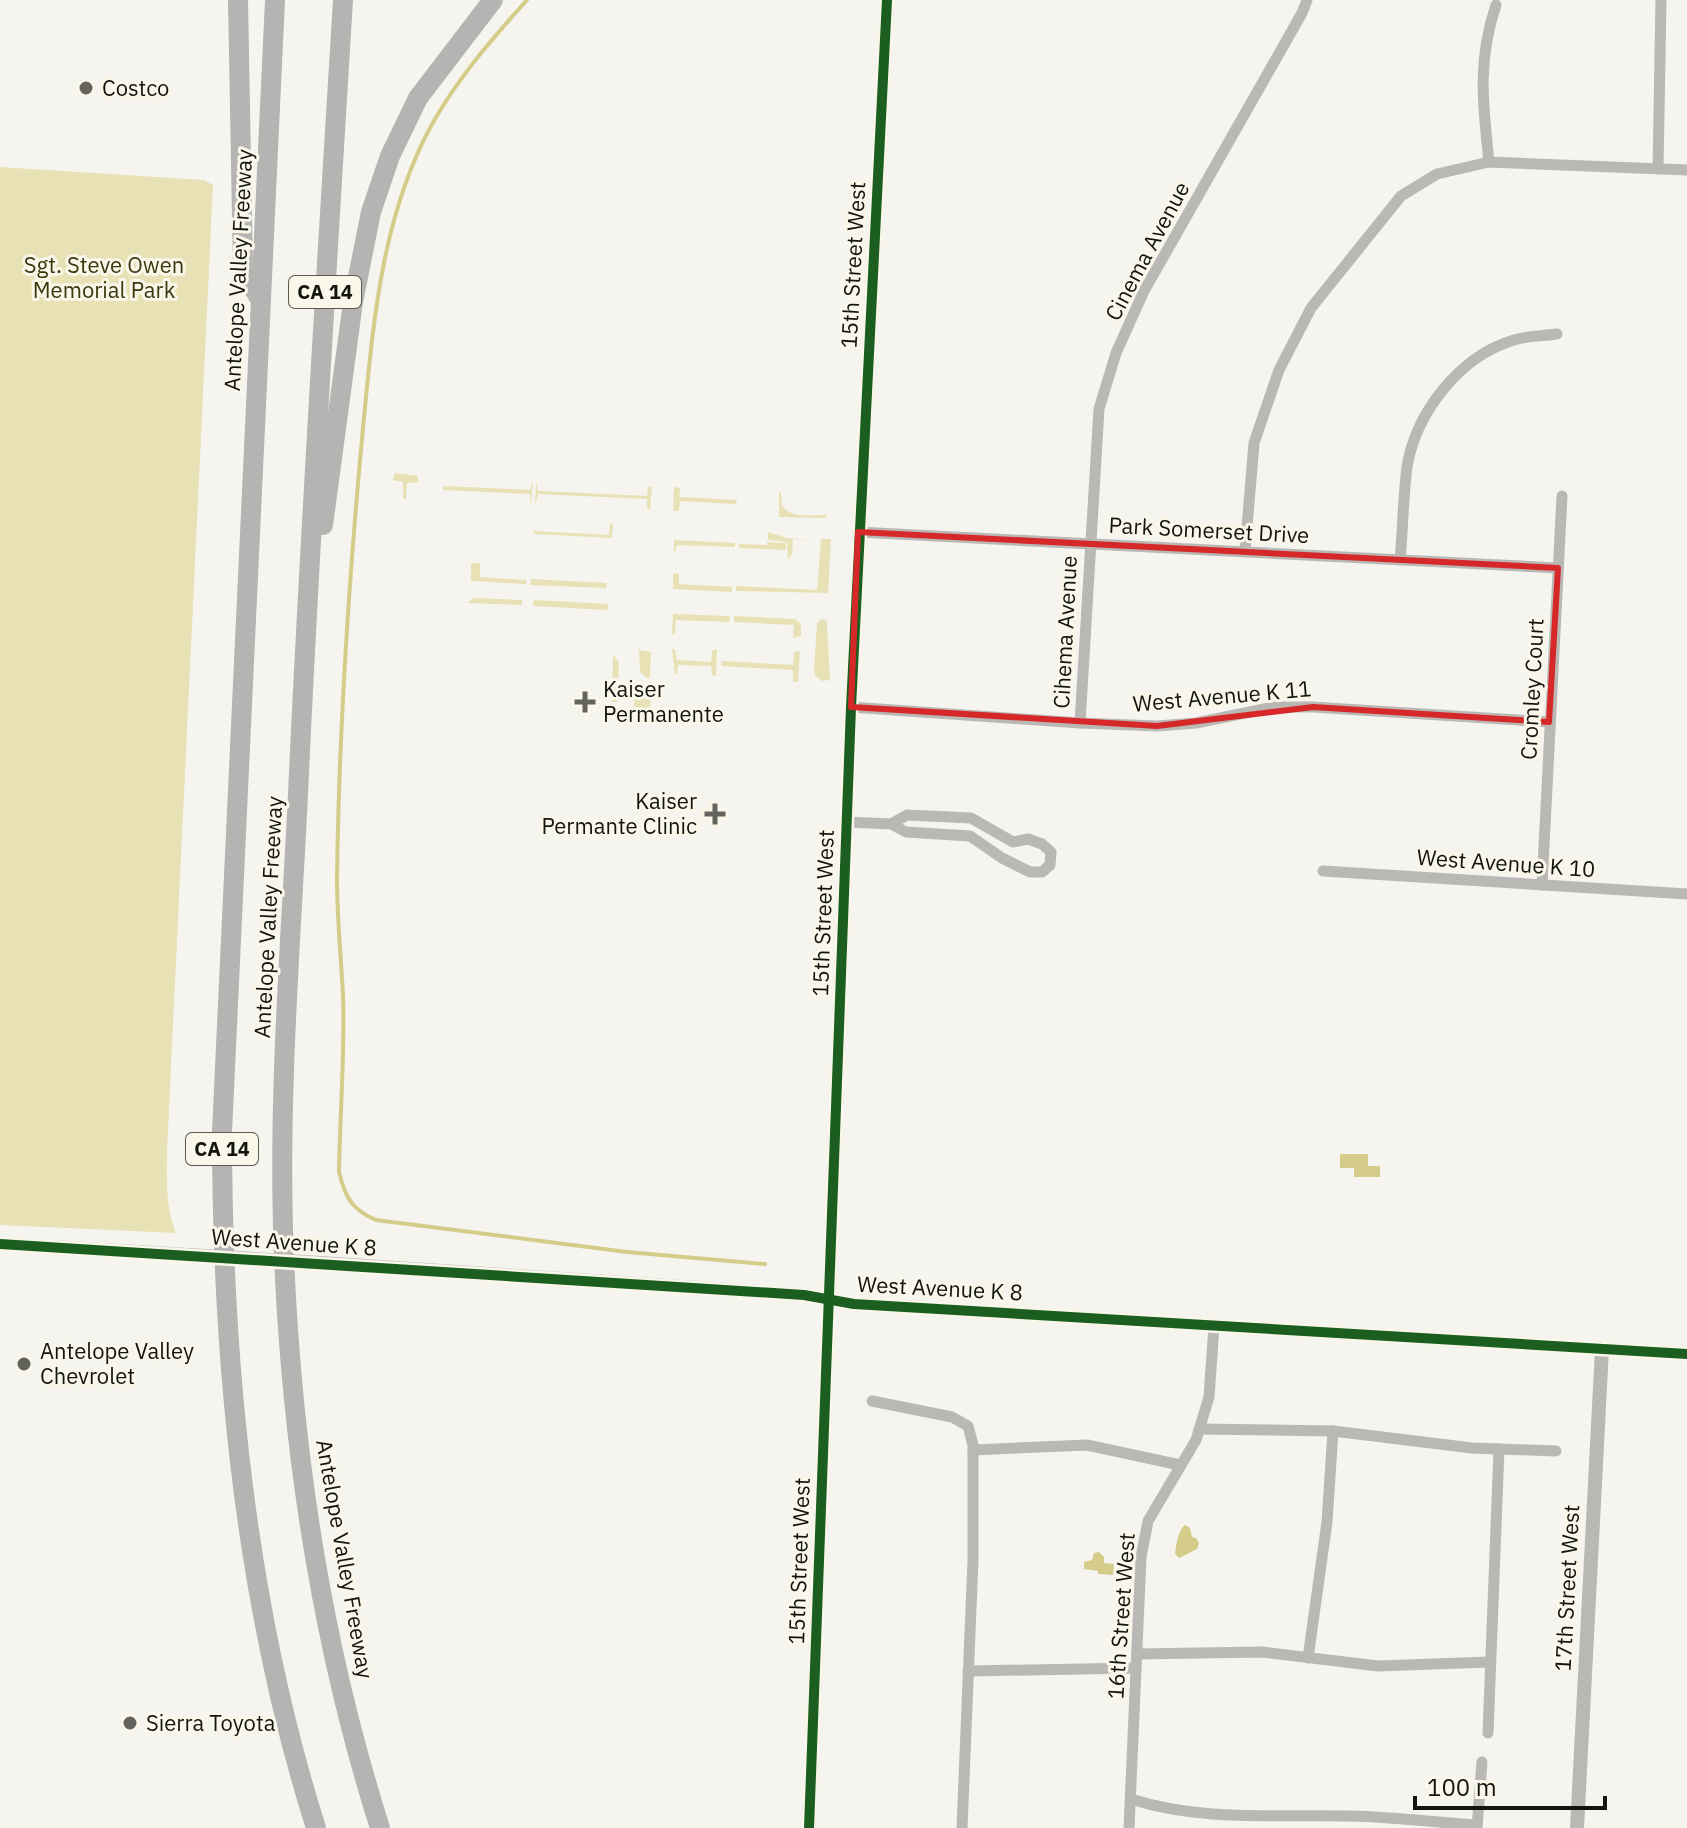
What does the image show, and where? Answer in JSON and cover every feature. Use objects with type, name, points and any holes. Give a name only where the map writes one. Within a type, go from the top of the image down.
[{"type":"highway","points":[[238,0],[243,271],[261,300]]},
{"type":"highway","name":"Antelope Valley Freeway","points":[[275,0],[222,1132],[222,1227],[237,1442],[258,1579],[281,1696],[316,1828]]},
{"type":"highway","name":"Antelope Valley Freeway","points":[[343,0],[308,584],[284,1108],[283,1227],[300,1448],[319,1575],[342,1686],[380,1828]]},
{"type":"highway","points":[[308,584],[323,528],[353,302],[371,212],[390,156],[418,98],[493,0]]},
{"type":"street","name":"15th Street West","points":[[809,1828],[858,532],[887,0]]},
{"type":"street","name":"Cinema Avenue","points":[[1089,544],[1099,409],[1116,353],[1144,291],[1295,27],[1307,0]]},
{"type":"street","points":[[1658,169],[1661,0]]},
{"type":"street","points":[[1489,162],[1481,93],[1486,35],[1496,5]]},
{"type":"street","points":[[1245,551],[1254,443],[1279,370],[1311,308],[1401,196],[1437,174],[1489,162],[1687,170]]},
{"type":"street","points":[[1400,560],[1407,466],[1415,438],[1431,404],[1453,378],[1483,354],[1514,340],[1557,334]]},
{"type":"street","name":"Cromley Court","points":[[1542,885],[1562,496]]},
{"type":"street","name":"Park Somerset Drive","points":[[858,532],[1558,568]]},
{"type":"street","name":"Cihema Avenue","points":[[1080,723],[1089,544]]},
{"type":"street","name":"West Avenue K 11","points":[[851,707],[1157,726],[1196,723],[1274,707],[1549,722]]},
{"type":"street","points":[[847,822],[891,824],[906,832],[970,836],[1030,872],[1042,872],[1051,858],[1042,844],[1028,839],[1013,842],[971,818],[907,815],[891,824]]},
{"type":"street","points":[[1006,860],[1013,842]]},
{"type":"street","name":"West Avenue K 10","points":[[1323,871],[1687,894]]},
{"type":"street","name":"West Avenue K 8","points":[[0,1244],[804,1295],[854,1304],[1687,1354]]},
{"type":"street","name":"16th Street West","points":[[1129,1828],[1141,1557],[1148,1521],[1196,1440],[1209,1397],[1214,1326]]},
{"type":"street","name":"17th Street West","points":[[1577,1828],[1602,1349]]},
{"type":"street","points":[[872,1401],[952,1417],[968,1426],[973,1450],[973,1560],[962,1828]]},
{"type":"street","points":[[1199,1429],[1333,1431],[1428,1444],[1556,1451]]},
{"type":"street","points":[[1308,1658],[1327,1522],[1333,1431]]},
{"type":"street","points":[[973,1450],[1087,1445],[1180,1465]]},
{"type":"street","points":[[1488,1733],[1499,1449]]},
{"type":"street","points":[[1137,1654],[1262,1652],[1378,1666],[1489,1662]]},
{"type":"street","points":[[968,1671],[1136,1668]]},
{"type":"street","points":[[1131,1799],[1243,1817],[1315,1822],[1374,1817],[1477,1827],[1482,1762]]},
{"type":"highlighted area","points":[[858,532],[1558,568],[1549,722],[1313,707],[1157,726],[851,707]]},
{"type":"green space","name":"Sgt. Steve Owen Memorial Park","points":[[0,167],[204,180],[213,185],[167,1151],[168,1203],[176,1233],[0,1225]]},
{"type":"green space","points":[[395,473],[418,476],[418,482],[407,483],[406,499],[403,499],[403,482],[393,480]]},
{"type":"green space","points":[[533,480],[531,505],[530,494],[443,490],[443,486],[530,490]]},
{"type":"green space","points":[[536,481],[538,491],[647,496],[648,488],[652,486],[650,510],[647,499],[538,494],[535,506]]},
{"type":"green space","points":[[674,487],[680,488],[679,497],[737,500],[736,504],[680,501],[679,511],[673,511]]},
{"type":"green space","points":[[781,492],[782,505],[791,513],[826,515],[826,518],[779,517]]},
{"type":"green space","points":[[610,523],[613,524],[612,538],[534,534],[534,531],[609,535]]},
{"type":"green space","points":[[768,532],[787,538],[819,540],[793,539],[792,554],[788,560],[787,542],[768,540]]},
{"type":"green space","points":[[821,539],[831,539],[828,593],[736,591],[736,586],[817,590]]},
{"type":"green space","points":[[674,540],[735,543],[735,547],[677,545],[674,555]]},
{"type":"green space","points":[[767,542],[786,543],[786,550],[739,548],[739,544],[767,545]]},
{"type":"green space","points":[[480,563],[480,577],[526,580],[526,584],[471,581],[471,564]]},
{"type":"green space","points":[[673,573],[679,574],[679,584],[732,587],[732,592],[673,589]]},
{"type":"green space","points":[[531,579],[607,583],[606,588],[530,585]]},
{"type":"green space","points":[[474,598],[522,600],[522,605],[467,603]]},
{"type":"green space","points":[[534,600],[608,604],[608,610],[533,606]]},
{"type":"green space","points":[[673,614],[730,616],[729,622],[676,620],[675,634],[672,634]]},
{"type":"green space","points":[[734,616],[795,619],[801,624],[801,636],[793,638],[794,625],[734,622]]},
{"type":"green space","points":[[822,619],[827,621],[830,680],[822,681],[814,671],[817,623]]},
{"type":"green space","points":[[672,649],[675,649],[677,660],[711,662],[712,650],[717,650],[716,676],[712,675],[711,666],[678,665],[675,674]]},
{"type":"green space","points":[[639,650],[651,652],[648,679],[640,672]]},
{"type":"green space","points":[[800,651],[798,682],[793,682],[793,670],[721,666],[722,661],[793,665],[794,652]]},
{"type":"green space","points":[[613,654],[619,663],[617,702],[612,702]]},
{"type":"green space","points":[[641,688],[648,690],[651,699],[649,715],[643,719],[637,718],[633,712],[635,694]]},
{"type":"shaded area","points":[[1340,1154],[1368,1154],[1368,1166],[1380,1166],[1380,1177],[1354,1177],[1354,1168],[1340,1168]]},
{"type":"shaded area","points":[[1185,1525],[1199,1543],[1197,1549],[1179,1558],[1175,1554],[1177,1543]]},
{"type":"shaded area","points":[[1099,1552],[1104,1557],[1104,1563],[1114,1564],[1113,1575],[1084,1569],[1084,1562],[1092,1560],[1094,1553]]},
{"type":"waterway","points":[[527,0],[463,76],[431,126],[401,198],[382,273],[353,540],[340,766],[337,894],[343,1061],[339,1172],[351,1202],[376,1220],[627,1252],[765,1264]]},
{"type":"cycle path","points":[[809,1828],[851,707],[887,0]]},
{"type":"cycle path","points":[[0,1244],[804,1295],[854,1304],[1687,1354]]},
{"type":"place","name":"Costco","points":[[86,88]]},
{"type":"place","name":"Kaiser Permanente","points":[[585,702]]},
{"type":"place","name":"Kaiser Permante Clinic","points":[[715,814]]},
{"type":"place","name":"Antelope Valley Chevrolet","points":[[24,1364]]},
{"type":"place","name":"Sierra Toyota","points":[[130,1723]]}]
